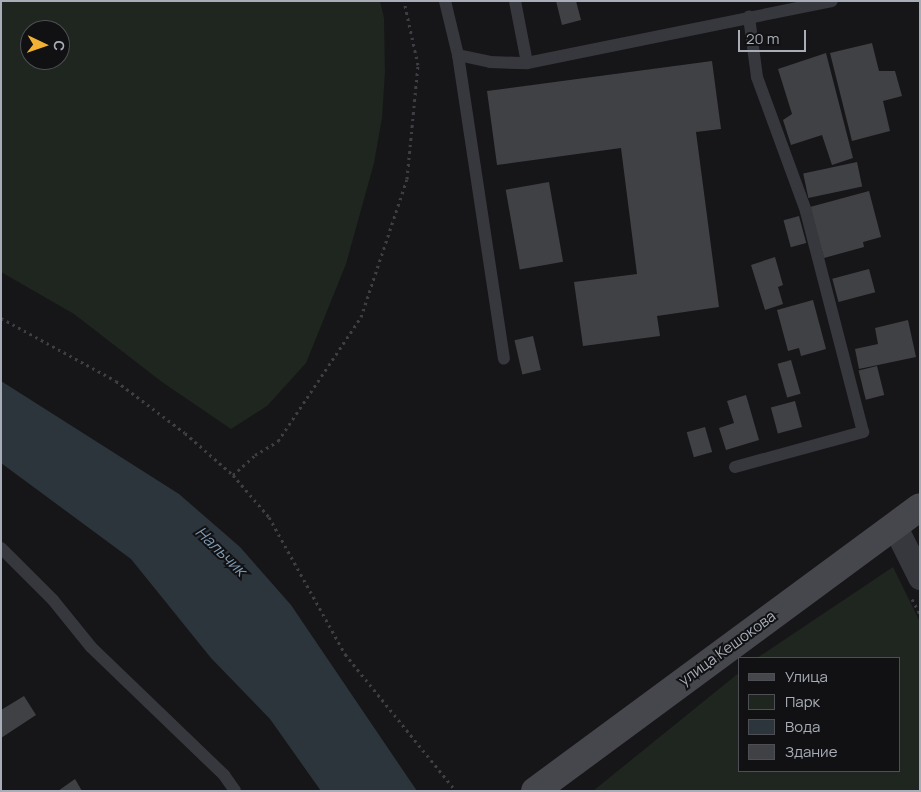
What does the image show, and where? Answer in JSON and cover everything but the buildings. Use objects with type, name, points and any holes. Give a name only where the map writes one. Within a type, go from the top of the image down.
[{"type":"main road","name":"улица Кешокова","points":[[535,791],[920,507]]},
{"type":"street","points":[[895,527],[920,577]]},
{"type":"lane","points":[[445,1],[458,54],[504,359]]},
{"type":"lane","points":[[515,1],[527,63]]},
{"type":"lane","points":[[458,54],[490,62],[527,63],[832,1]]},
{"type":"lane","points":[[735,467],[863,432],[806,211],[757,77],[749,17]]},
{"type":"lane","points":[[1,548],[53,600],[91,647],[224,774],[235,791]]},
{"type":"path","points":[[233,475],[255,455],[278,441],[361,317],[407,179],[418,65],[404,1]]},
{"type":"path","points":[[1,318],[116,381],[185,434],[233,475],[270,517],[345,654],[456,791]]},
{"type":"green space","points":[[1,1],[380,1],[384,18],[385,72],[382,118],[374,163],[346,264],[306,363],[267,406],[231,429],[162,382],[74,314],[1,272]]},
{"type":"green space","points":[[893,567],[920,622],[920,791],[593,791],[738,674],[738,772],[901,772],[901,657],[758,657]]},
{"type":"water","name":"Нальчик","points":[[1,381],[179,494],[240,547],[291,605],[417,791],[321,791],[270,719],[211,658],[131,559],[1,463]]}]
